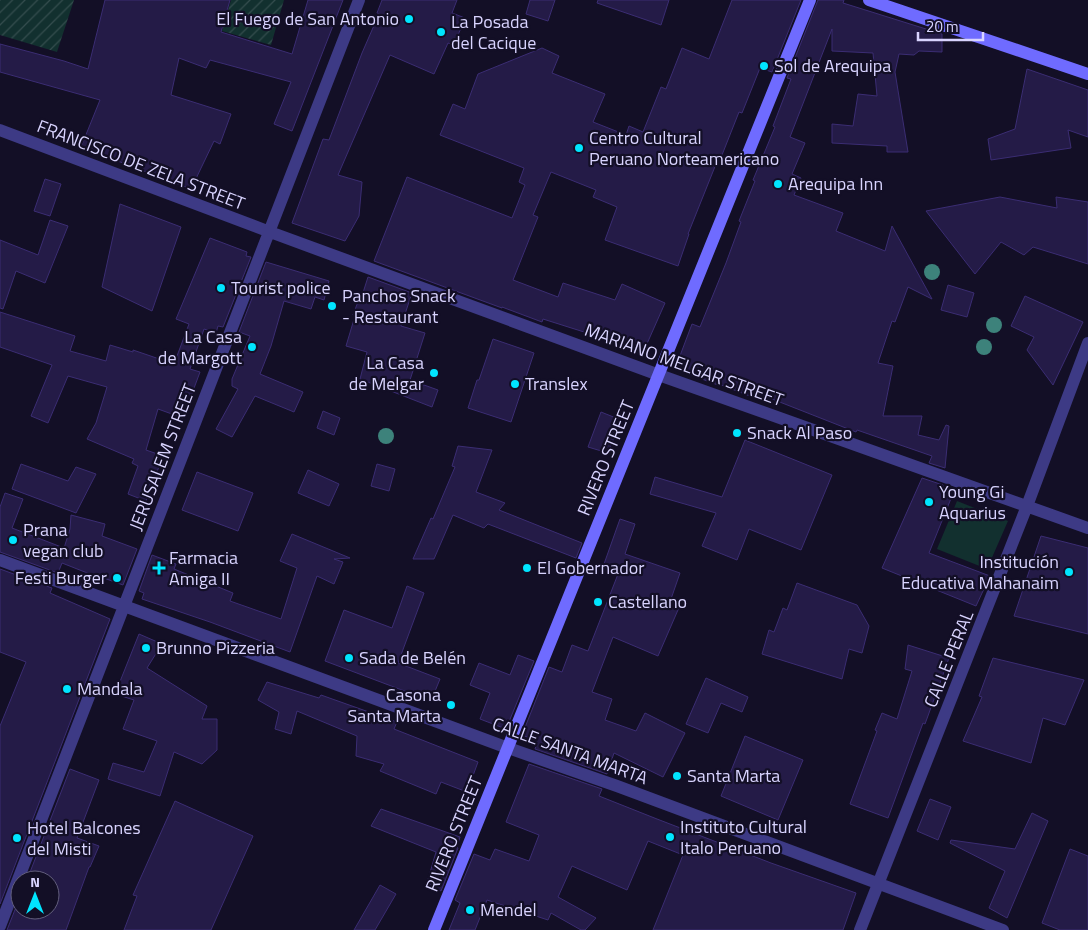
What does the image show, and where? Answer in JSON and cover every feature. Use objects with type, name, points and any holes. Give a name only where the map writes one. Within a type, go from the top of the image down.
[{"type":"street","name":"JERUSALEM STREET","points":[[0,926],[359,0]]},
{"type":"street","name":"RIVERO STREET","points":[[434,930],[810,0]]},
{"type":"street","points":[[868,0],[1088,74]]},
{"type":"street","name":"FRANCISCO DE ZELA STREET","points":[[0,130],[270,232]]},
{"type":"street","name":"MARIANO MELGAR STREET","points":[[270,232],[659,375],[1088,528]]},
{"type":"street","name":"CALLE PERAL","points":[[860,930],[1028,506],[1088,343]]},
{"type":"street","name":"CALLE SANTA MARTA","points":[[0,560],[508,748],[626,789],[1003,930]]},
{"type":"green space","points":[[0,0],[74,0],[57,52],[0,35]]},
{"type":"green space","points":[[231,0],[284,0],[271,45],[222,31]]},
{"type":"green space","points":[[957,501],[1008,521],[987,569],[937,549]]},
{"type":"building","points":[[105,0],[230,0],[221,32],[292,54],[308,0],[343,0],[292,131],[274,124],[291,82],[210,60],[206,68],[179,58],[171,95],[231,114],[220,144],[214,141],[191,189],[81,147],[100,100],[0,72],[0,44],[88,69]]},
{"type":"building","points":[[382,0],[457,0],[452,13],[465,18],[454,45],[448,43],[434,74],[390,55],[338,175],[362,182],[359,216],[345,241],[292,223],[323,139],[329,140],[379,14],[377,13]]},
{"type":"building","points":[[530,0],[555,0],[548,21],[526,14]]},
{"type":"building","points":[[598,0],[669,0],[661,25],[597,3]]},
{"type":"building","points":[[732,0],[801,0],[772,72],[760,68],[742,113],[739,112],[688,234],[678,266],[605,240],[617,207],[593,197],[596,190],[551,172],[533,215],[538,217],[513,280],[558,297],[563,283],[615,300],[622,284],[665,303],[642,355],[603,338],[543,319],[542,322],[374,261],[407,177],[512,218],[525,185],[519,182],[524,168],[440,135],[453,104],[465,109],[478,74],[542,48],[559,56],[552,73],[605,94],[593,122],[626,135],[629,126],[643,132],[661,87],[666,89],[682,48],[709,59]]},
{"type":"building","points":[[818,0],[844,0],[843,3],[942,34],[942,52],[919,51],[914,55],[899,54],[895,72],[908,152],[887,152],[887,146],[832,143],[832,124],[853,126],[858,94],[877,96],[873,53],[832,51],[832,29],[790,137],[805,143],[792,174],[801,178],[794,195],[843,213],[836,231],[885,251],[892,226],[932,299],[908,287],[895,322],[892,321],[878,363],[893,366],[883,416],[922,416],[918,435],[939,440],[946,425],[949,426],[945,468],[929,463],[932,456],[857,430],[856,432],[767,397],[765,402],[675,369],[692,324],[700,327],[726,263],[741,222],[739,221],[755,181],[753,180],[775,127],[773,126],[791,79],[787,78]]},
{"type":"building","points":[[1027,69],[1088,90],[1088,137],[1068,130],[1071,148],[991,160],[988,139],[1015,129]]},
{"type":"building","points":[[45,179],[61,184],[50,216],[34,211]]},
{"type":"building","points":[[1000,197],[1057,208],[1056,197],[1088,202],[1088,264],[1033,247],[1024,255],[1001,242],[975,274],[926,211]]},
{"type":"building","points":[[120,204],[181,227],[152,311],[102,287]]},
{"type":"building","points":[[50,220],[68,226],[45,283],[16,271],[3,309],[0,308],[0,240],[38,255]]},
{"type":"building","points":[[210,238],[247,252],[246,256],[251,257],[223,327],[218,326],[216,333],[204,329],[190,369],[200,372],[183,418],[158,409],[146,450],[163,456],[146,501],[128,494],[138,466],[132,463],[134,459],[87,439],[96,423],[107,387],[68,376],[48,423],[31,416],[52,365],[0,347],[0,312],[75,336],[70,351],[106,361],[110,345],[133,352],[133,350],[174,364],[189,324],[176,319]]},
{"type":"building","points":[[266,262],[329,281],[324,300],[315,297],[311,309],[284,301],[271,346],[260,374],[303,392],[294,412],[255,396],[232,437],[216,429],[238,389],[232,386],[232,379],[250,336],[239,332]]},
{"type":"building","points":[[368,277],[412,293],[401,326],[425,333],[410,380],[438,390],[432,407],[360,379],[367,352],[346,346],[355,316],[353,315],[359,299],[361,299]]},
{"type":"building","points":[[948,285],[974,293],[967,317],[941,310]]},
{"type":"building","points":[[1025,296],[1083,322],[1053,385],[1027,350],[1034,337],[1011,326]]},
{"type":"building","name":"Translex","points":[[493,339],[534,353],[511,422],[468,408]]},
{"type":"building","points":[[323,411],[340,418],[334,435],[317,428]]},
{"type":"building","points":[[601,412],[621,420],[608,453],[588,447]]},
{"type":"building","points":[[745,440],[832,475],[801,550],[749,529],[737,560],[702,546],[716,513],[650,494],[655,477],[722,497]]},
{"type":"building","points":[[458,446],[492,450],[476,492],[505,503],[499,510],[582,543],[576,558],[488,524],[484,528],[453,515],[434,559],[413,559],[431,518],[433,519],[455,467],[452,466]]},
{"type":"building","points":[[21,464],[68,481],[76,467],[96,474],[76,513],[12,489]]},
{"type":"building","points":[[377,464],[395,469],[389,491],[371,486]]},
{"type":"building","points":[[308,470],[339,484],[329,506],[298,493]]},
{"type":"building","points":[[197,472],[253,493],[238,531],[182,510]]},
{"type":"building","points":[[922,478],[943,485],[942,492],[952,496],[929,553],[990,576],[976,606],[882,568]]},
{"type":"building","points":[[5,493],[23,499],[12,528],[64,548],[70,529],[71,515],[105,524],[102,536],[137,549],[123,585],[62,563],[58,573],[0,552],[0,507]]},
{"type":"building","points":[[620,519],[635,524],[625,554],[680,573],[671,599],[681,603],[658,656],[613,637],[592,692],[612,699],[605,720],[636,731],[645,713],[685,733],[663,777],[614,753],[607,774],[535,749],[537,743],[534,742],[535,740],[522,735],[549,667],[562,672],[572,645],[588,651],[620,569],[604,564]]},
{"type":"building","points":[[292,534],[350,558],[334,559],[343,562],[334,584],[317,576],[290,652],[142,599],[144,593],[139,591],[152,555],[176,564],[174,569],[233,593],[230,601],[281,619],[297,568],[280,561]]},
{"type":"building","points":[[1041,536],[1088,548],[1088,634],[1014,616]]},
{"type":"building","points":[[0,569],[52,588],[50,593],[110,619],[13,870],[10,870],[10,878],[0,904],[0,726],[26,662],[0,652]]},
{"type":"building","points":[[797,583],[857,605],[869,626],[862,653],[849,649],[842,679],[762,654],[769,630],[774,632],[783,608],[787,610]]},
{"type":"building","points":[[407,586],[424,593],[398,663],[440,679],[431,701],[325,661],[344,610],[392,628]]},
{"type":"building","points":[[139,634],[162,644],[147,668],[207,706],[202,719],[217,719],[217,750],[202,764],[174,752],[160,796],[108,779],[113,763],[144,772],[157,741],[123,729],[134,700],[115,694]]},
{"type":"building","points":[[908,645],[949,658],[888,818],[850,804],[882,713],[897,719],[912,671],[905,669]]},
{"type":"building","points":[[518,655],[534,661],[506,729],[480,719],[490,693],[470,685],[479,663],[510,675]]},
{"type":"building","points":[[993,658],[1084,680],[1065,725],[1043,718],[1031,763],[963,741],[982,697],[979,696]]},
{"type":"building","points":[[706,678],[748,697],[742,712],[721,703],[708,733],[686,724]]},
{"type":"building","points":[[267,682],[319,698],[321,695],[397,722],[394,729],[478,762],[467,792],[441,782],[436,794],[380,771],[384,764],[356,756],[357,736],[297,711],[291,734],[275,729],[279,712],[258,700]]},
{"type":"building","points":[[745,736],[803,760],[778,820],[721,796]]},
{"type":"building","points":[[529,764],[602,789],[599,796],[657,819],[771,863],[856,893],[843,930],[653,930],[683,855],[648,841],[627,890],[572,866],[558,897],[596,918],[585,930],[581,930],[551,913],[548,920],[487,900],[475,930],[449,930],[460,903],[455,900],[474,854],[490,860],[495,849],[529,861],[539,835],[506,822]]},
{"type":"building","points":[[70,769],[99,780],[77,838],[99,846],[89,867],[66,930],[7,930],[11,920],[60,920],[60,870],[31,870]]},
{"type":"building","points":[[930,799],[951,807],[938,840],[917,831]]},
{"type":"building","points":[[175,801],[253,836],[211,930],[124,930],[137,896],[133,895]]},
{"type":"building","points":[[381,809],[460,837],[458,848],[441,891],[427,883],[436,852],[371,826]]},
{"type":"building","points":[[1032,813],[1048,821],[1007,918],[989,908],[1005,871],[950,843],[951,840],[1015,849]]},
{"type":"building","points":[[1070,849],[1088,856],[1088,930],[1060,930],[1042,923]]},
{"type":"building","points":[[380,885],[396,894],[375,930],[354,930]]},
{"type":"place","name":"El Fuego de San Antonio","points":[[409,19]]},
{"type":"place","name":"La Posada del Cacique","points":[[441,32]]},
{"type":"place","name":"Sol de Arequipa","points":[[764,66]]},
{"type":"place","name":"Centro Cultural Peruano Norteamericano","points":[[579,148]]},
{"type":"place","name":"Arequipa Inn","points":[[778,184]]},
{"type":"place","name":"Tourist police","points":[[221,288]]},
{"type":"place","name":"Panchos Snack - Restaurant","points":[[332,306]]},
{"type":"place","name":"La Casa de Margott","points":[[252,347]]},
{"type":"place","name":"La Casa de Melgar","points":[[434,373]]},
{"type":"place","name":"Translex","points":[[515,384]]},
{"type":"place","name":"Snack Al Paso","points":[[737,433]]},
{"type":"place","name":"Young Gi Aquarius","points":[[929,502]]},
{"type":"place","name":"Prana vegan club","points":[[13,540]]},
{"type":"place","name":"Farmacia Amiga II","points":[[159,568]]},
{"type":"place","name":"El Gobernador","points":[[527,568]]},
{"type":"place","name":"Institución Educativa Mahanaim","points":[[1069,572]]},
{"type":"place","name":"Festi Burger","points":[[117,578]]},
{"type":"place","name":"Castellano","points":[[598,602]]},
{"type":"place","name":"Brunno Pizzeria","points":[[146,648]]},
{"type":"place","name":"Sada de Belén","points":[[349,658]]},
{"type":"place","name":"Mandala","points":[[67,689]]},
{"type":"place","name":"Casona Santa Marta","points":[[451,705]]},
{"type":"place","name":"Santa Marta","points":[[677,776]]},
{"type":"place","name":"Instituto Cultural Italo Peruano","points":[[670,837]]},
{"type":"place","name":"Hotel Balcones del Misti","points":[[17,838]]},
{"type":"place","name":"Mendel","points":[[470,910]]}]
